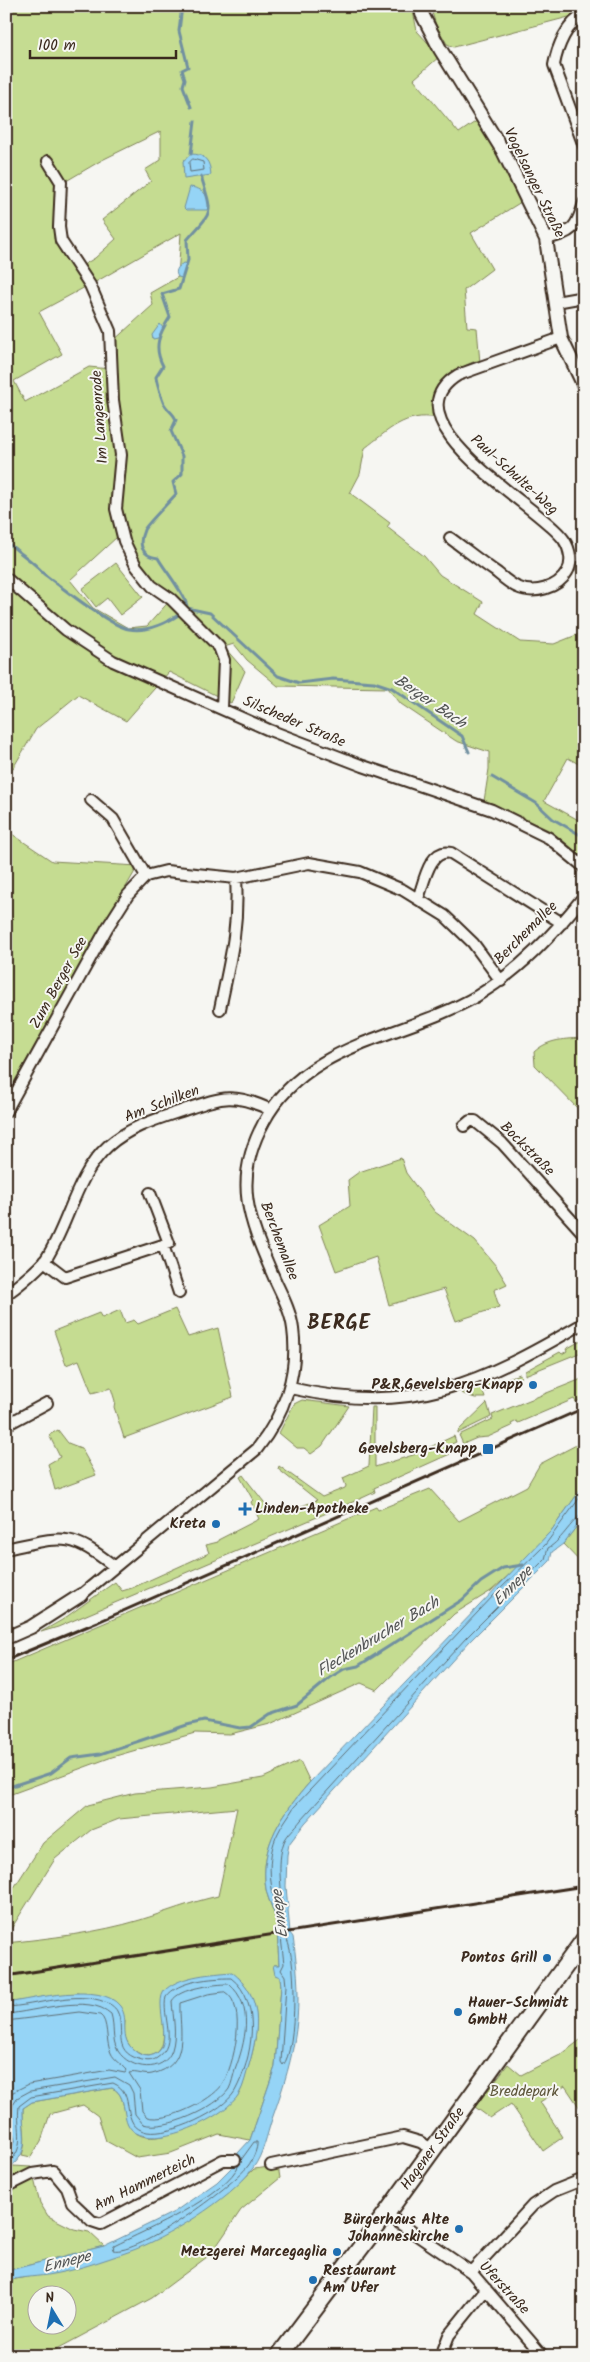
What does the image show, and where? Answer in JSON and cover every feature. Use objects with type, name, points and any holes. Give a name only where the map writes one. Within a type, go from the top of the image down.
[{"type":"main road","name":"Hagener Straße","points":[[279,2356],[386,2214],[584,1940]]},
{"type":"street","name":"Vogelsanger Straße","points":[[421,6],[422,14],[440,49],[503,151],[546,239],[561,338],[584,386]]},
{"type":"street","points":[[584,15],[572,24],[556,54],[554,65],[584,146]]},
{"type":"street","name":"Im Langenrode","points":[[48,161],[61,182],[59,227],[61,241],[90,285],[110,330],[113,400],[121,455],[116,509],[124,541],[136,566],[152,586],[171,599],[219,647],[224,660],[222,708]]},
{"type":"street","points":[[546,239],[564,234],[575,227],[584,203]]},
{"type":"street","points":[[556,302],[584,298]]},
{"type":"street","name":"Paul-Schulte-Weg","points":[[450,538],[518,588],[532,591],[553,586],[563,579],[569,569],[570,557],[563,538],[492,479],[459,446],[441,425],[437,405],[448,381],[458,375],[561,338]]},
{"type":"street","name":"Silscheder Straße","points":[[6,578],[84,643],[113,660],[269,730],[363,766],[492,810],[549,838],[584,867]]},
{"type":"street","points":[[90,800],[113,819],[146,876],[166,871],[236,878],[309,864],[360,872],[418,899],[445,916],[473,943],[500,981]]},
{"type":"street","points":[[418,899],[432,860],[439,852],[444,851],[451,853],[562,922]]},
{"type":"street","name":"Zum Berger See","points":[[6,1111],[107,928],[128,895],[146,876]]},
{"type":"street","points":[[220,1009],[233,955],[237,928],[236,878]]},
{"type":"street","name":"Berchemallee","points":[[6,1638],[31,1628],[81,1595],[257,1449],[270,1433],[290,1388],[294,1349],[293,1328],[289,1312],[259,1241],[247,1206],[246,1193],[249,1159],[270,1110],[295,1081],[314,1066],[341,1052],[446,1011],[500,981],[529,958],[584,896]]},
{"type":"street","name":"Am Schilken","points":[[6,1294],[44,1261],[62,1228],[82,1181],[95,1160],[118,1139],[148,1123],[218,1099],[242,1098],[270,1110]]},
{"type":"street","name":"Bockstraße","points":[[464,1126],[470,1121],[475,1121],[502,1143],[584,1234]]},
{"type":"street","points":[[44,1261],[65,1277],[169,1243],[150,1193]]},
{"type":"street","points":[[164,1245],[179,1293]]},
{"type":"street","points":[[290,1388],[349,1399],[403,1398],[437,1392],[500,1369],[584,1323]]},
{"type":"street","points":[[6,1425],[47,1403]]},
{"type":"street","points":[[6,1549],[63,1537],[96,1551],[116,1567]]},
{"type":"street","points":[[271,2165],[403,2137],[420,2142],[432,2149]]},
{"type":"street","name":"Am Hammerteich","points":[[6,2187],[32,2174],[53,2171],[67,2188],[72,2202],[92,2221],[101,2224],[223,2160],[235,2160]]},
{"type":"street","points":[[471,2272],[533,2205],[554,2191],[584,2179]]},
{"type":"street","name":"Uferstraße","points":[[386,2214],[471,2272],[543,2356]]},
{"type":"street","points":[[440,2356],[449,2335],[486,2289]]},
{"type":"green space","points":[[6,6],[412,6],[417,31],[440,56],[414,79],[459,133],[481,118],[500,151],[521,202],[471,233],[492,269],[464,290],[467,327],[477,328],[480,363],[476,361],[466,365],[446,382],[439,398],[437,418],[426,417],[406,420],[390,429],[365,448],[360,474],[350,493],[390,523],[387,527],[424,556],[440,575],[483,602],[477,614],[520,642],[554,644],[584,632],[584,767],[568,758],[544,801],[584,823],[584,858],[551,831],[484,801],[489,769],[489,752],[456,741],[401,704],[388,688],[278,686],[247,660],[234,644],[224,647],[245,671],[231,703],[169,672],[126,721],[78,695],[36,729],[6,780]],"holes":[[[161,131],[161,160],[145,170],[151,181],[102,220],[116,239],[95,258],[80,267],[92,284],[181,233],[178,277],[150,293],[153,305],[112,342],[115,400],[122,455],[119,477],[125,540],[139,566],[158,586],[173,597],[147,626],[128,628],[93,608],[70,580],[117,537],[123,541],[115,509],[120,454],[112,400],[110,369],[89,367],[25,402],[14,381],[62,354],[39,312],[89,285],[71,258],[54,239],[56,187],[102,160]]]},
{"type":"green space","points":[[430,6],[584,6],[584,13],[454,47],[447,44],[436,25]]},
{"type":"green space","points":[[116,563],[143,597],[120,615],[107,598],[96,607],[82,589]]},
{"type":"green space","points":[[6,830],[52,861],[138,866],[6,1096]]},
{"type":"green space","points":[[584,1038],[584,1115],[535,1065],[534,1052],[551,1042]]},
{"type":"green space","points":[[401,1158],[406,1173],[435,1212],[475,1241],[496,1266],[507,1284],[494,1290],[499,1307],[456,1321],[444,1289],[389,1305],[376,1257],[336,1271],[319,1225],[350,1206],[348,1180],[359,1172]]},
{"type":"green space","points":[[175,1309],[188,1337],[218,1328],[233,1397],[124,1438],[114,1407],[115,1401],[111,1388],[92,1393],[79,1360],[66,1365],[54,1331],[99,1313],[102,1318],[120,1310],[125,1323],[134,1320],[138,1324]]},
{"type":"green space","points":[[584,1339],[584,1351],[525,1375],[525,1371],[560,1352],[562,1354],[567,1351],[566,1349]]},
{"type":"green space","points":[[520,1374],[521,1377],[483,1392],[485,1398],[475,1398],[461,1393]]},
{"type":"green space","points":[[584,1378],[584,1398],[576,1402],[574,1399],[518,1423],[517,1421],[511,1424],[512,1426],[488,1437],[477,1438],[463,1444],[459,1435],[493,1419],[492,1415]]},
{"type":"green space","points":[[302,1400],[349,1406],[322,1446],[311,1454],[304,1448],[297,1448],[279,1433],[294,1404]]},
{"type":"green space","points":[[487,1403],[491,1417],[458,1433],[458,1431]]},
{"type":"green space","points":[[372,1407],[375,1407],[375,1467],[413,1455],[454,1436],[456,1442],[447,1446],[450,1454],[374,1488],[375,1492],[362,1498],[58,1627],[41,1632],[62,1620],[115,1582],[122,1591],[132,1588],[209,1553],[206,1545],[218,1542],[218,1540],[259,1519],[251,1502],[253,1500],[240,1477],[243,1475],[272,1514],[292,1510],[317,1500],[278,1469],[279,1466],[322,1497],[345,1488],[343,1478],[369,1466]]},
{"type":"green space","points":[[58,1430],[68,1443],[81,1448],[96,1475],[55,1490],[48,1464],[60,1457],[49,1435]]},
{"type":"green space","points":[[584,1441],[584,1485],[551,1531],[520,1565],[491,1591],[454,1614],[377,1690],[361,1683],[270,1724],[230,1734],[195,1733],[112,1757],[6,1796],[6,1665],[376,1507],[378,1510],[430,1489],[459,1521],[527,1486],[540,1464]]},
{"type":"green space","points":[[584,1517],[584,1566],[563,1544]]},
{"type":"green space","points":[[300,1761],[310,1782],[282,1818],[275,1831],[266,1858],[266,1889],[275,1917],[277,1931],[279,1965],[273,1965],[280,1976],[281,1986],[275,2067],[250,2140],[219,2134],[171,2153],[137,2158],[106,2141],[98,2116],[83,2105],[50,2114],[41,2141],[31,2157],[22,2155],[25,2137],[23,2108],[32,2102],[112,2088],[122,2098],[127,2121],[131,2128],[146,2137],[157,2137],[167,2134],[215,2114],[233,2101],[243,2085],[253,2049],[256,2023],[252,1999],[247,1988],[238,1977],[163,2024],[161,2048],[157,2053],[146,2056],[135,2051],[127,2042],[124,2034],[125,2020],[78,1993],[6,2003],[6,1943],[91,1932],[140,1920],[218,1896],[237,1808],[119,1819],[91,1830],[55,1859],[6,1937],[6,1900],[43,1843],[88,1805],[135,1793],[212,1787],[263,1778]]},
{"type":"green space","name":"Breddepark","points":[[584,2037],[584,2114],[565,2086],[540,2102],[563,2137],[543,2151],[511,2104],[490,2118],[475,2107],[508,2064],[521,2075],[562,2054]]},
{"type":"green space","points":[[13,2166],[31,2167],[40,2203],[48,2216],[74,2229],[89,2232],[104,2246],[6,2271],[6,2170]]},
{"type":"green space","points":[[278,2166],[280,2178],[241,2210],[211,2254],[152,2298],[44,2356],[6,2356],[6,2281],[87,2265],[238,2184],[254,2169]]},
{"type":"water","points":[[191,154],[200,155],[206,159],[211,175],[184,179],[183,161]]},
{"type":"water","points":[[190,187],[201,190],[206,195],[210,206],[207,210],[186,210],[184,208]]},
{"type":"water","points":[[183,263],[187,264],[182,278],[178,277],[177,271]]},
{"type":"water","points":[[160,324],[163,328],[158,338],[153,339],[152,335]]},
{"type":"water","name":"Ennepe","points":[[584,1485],[584,1517],[563,1544],[552,1552],[550,1561],[470,1641],[305,1823],[289,1844],[286,1886],[290,1933],[293,1937],[298,1987],[296,2030],[293,2050],[281,2094],[262,2151],[253,2168],[229,2193],[213,2205],[178,2228],[143,2246],[67,2271],[6,2281],[6,2271],[104,2246],[174,2212],[217,2182],[235,2164],[238,2153],[250,2140],[275,2067],[281,1986],[280,1977],[275,1975],[273,1965],[279,1965],[277,1926],[267,1894],[265,1873],[266,1858],[275,1831],[282,1818],[310,1782],[551,1531]]},
{"type":"water","points":[[232,1972],[250,1992],[254,2003],[256,2027],[244,2084],[239,2094],[222,2111],[210,2119],[182,2131],[156,2137],[136,2133],[130,2127],[126,2121],[122,2098],[112,2088],[32,2102],[23,2108],[23,2150],[20,2157],[6,2170],[6,2003],[66,1994],[98,1994],[111,1999],[120,2006],[124,2017],[125,2035],[130,2046],[138,2053],[149,2056],[158,2052],[162,2045],[164,2036],[161,2004],[162,1995],[166,1989],[189,1978]]},
{"type":"waterway","points":[[182,6],[179,31],[188,67],[182,70],[185,79],[183,86],[191,107]]},
{"type":"waterway","points":[[191,154],[195,121]]},
{"type":"waterway","points":[[201,176],[208,199],[209,211],[202,223],[187,240],[188,260],[179,289],[162,294],[170,317],[160,335],[158,353],[163,366],[156,377],[164,404],[176,420],[171,431],[182,456],[182,474],[173,482],[176,494],[145,528],[141,540],[142,548],[148,555],[158,558],[180,591],[187,608],[210,613],[278,676],[299,683],[333,679],[374,682],[392,688],[462,736],[469,752]]},
{"type":"waterway","name":"Berger Bach","points":[[6,541],[73,596],[98,614],[121,627],[136,630],[149,628],[162,624],[180,614]]},
{"type":"waterway","name":"Berger Bach","points":[[492,777],[536,803],[553,819],[584,837]]},
{"type":"waterway","name":"Fleckenbrucher Bach","points":[[6,1788],[51,1773],[71,1758],[100,1754],[187,1725],[204,1721],[240,1728],[251,1727],[270,1714],[297,1705],[331,1677],[344,1669],[358,1666],[462,1600],[481,1582],[503,1568],[523,1565]]},
{"type":"railway","points":[[6,1660],[98,1622],[584,1408]]},
{"type":"railway","points":[[6,1976],[584,1886]]},
{"type":"place","name":"P&R,Gevelsberg-Knapp","points":[[533,1385]]},
{"type":"place","name":"Gevelsberg-Knapp","points":[[488,1449]]},
{"type":"place","name":"Linden-Apotheke","points":[[245,1509]]},
{"type":"place","name":"Kreta","points":[[216,1524]]},
{"type":"place","name":"Pontos Grill","points":[[547,1958]]},
{"type":"place","name":"Hauer-Schmidt GmbH","points":[[458,2012]]},
{"type":"place","name":"Bürgerhaus Alte Johanneskirche","points":[[459,2229]]},
{"type":"place","name":"Metzgerei Marcegaglia","points":[[337,2252]]},
{"type":"place","name":"Restaurant Am Ufer","points":[[313,2280]]},
{"type":"district","name":"BERGE","points":[[339,1324]]}]
